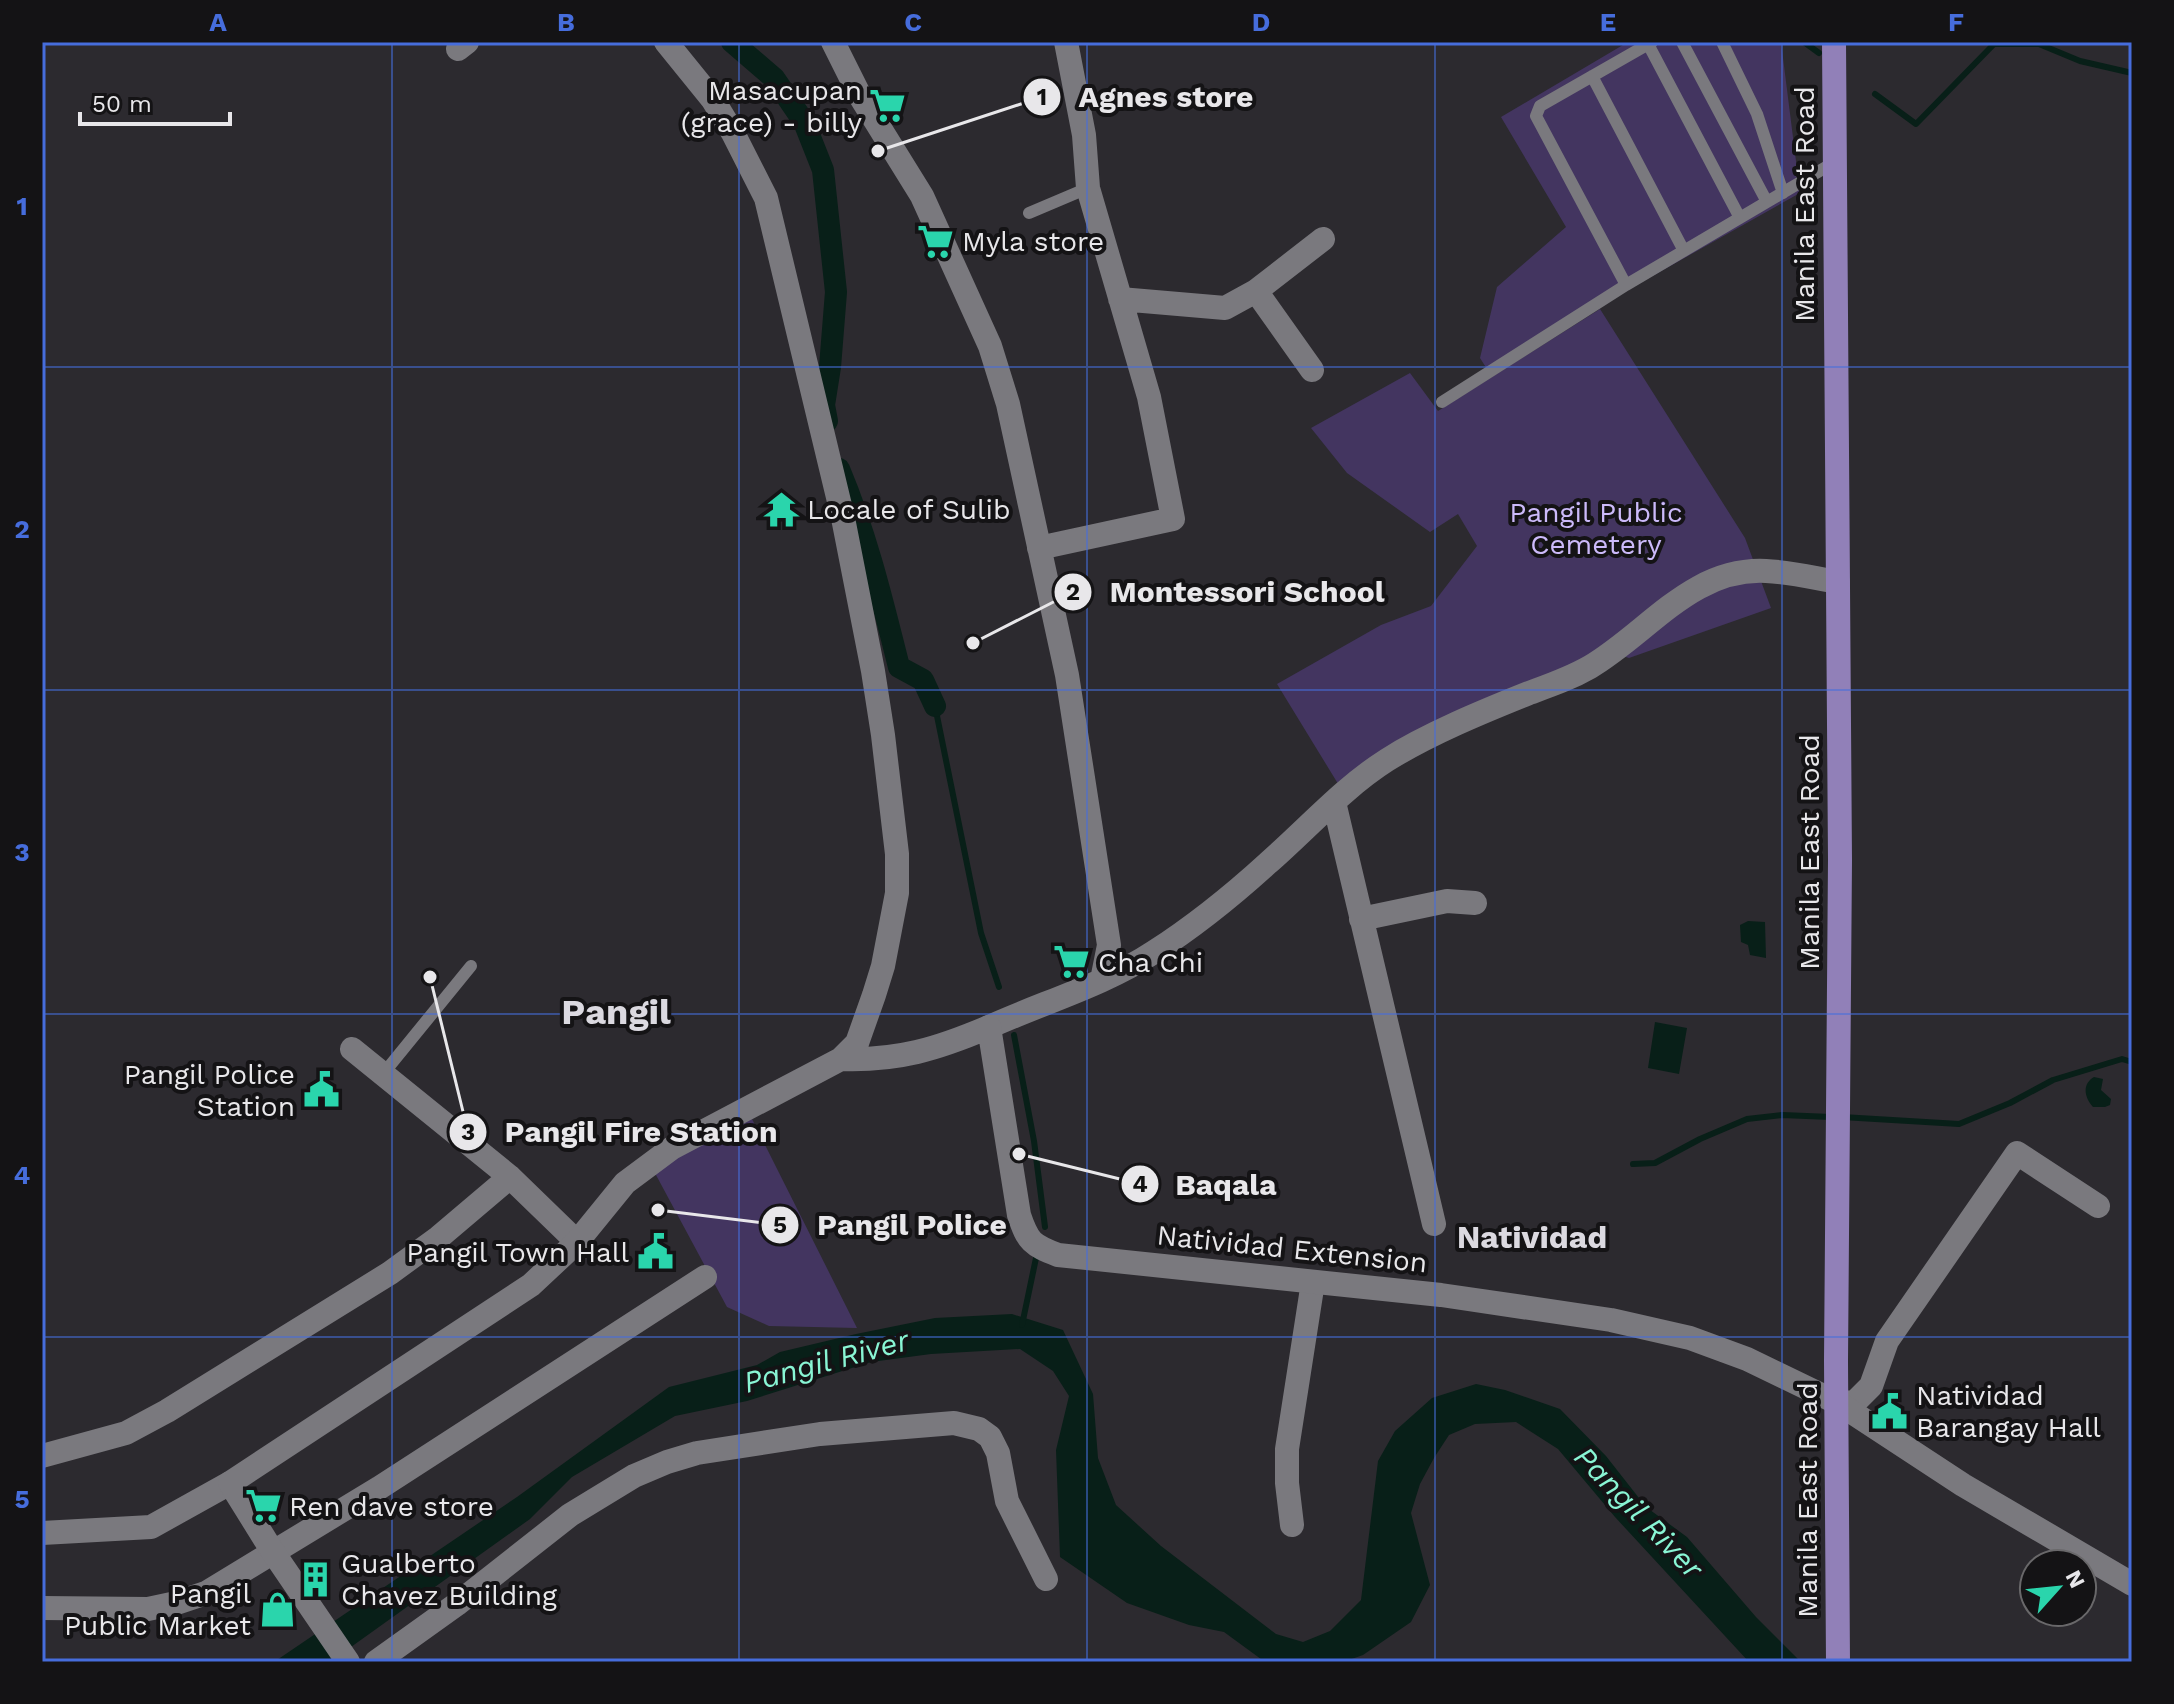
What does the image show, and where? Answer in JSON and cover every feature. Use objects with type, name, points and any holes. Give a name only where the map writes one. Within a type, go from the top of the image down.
[{"type":"main road","name":"Manila East Road","points":[[1834,42],[1838,582],[1838,1662]]},
{"type":"street","points":[[42,1533],[151,1527],[230,1483],[531,1285],[577,1242],[625,1183],[646,1165],[672,1148],[841,1059],[857,1043],[878,980],[897,893],[897,854],[873,671],[846,531],[766,198],[713,100],[666,42]]},
{"type":"street","points":[[833,42],[860,96],[922,196],[990,346],[1008,404],[1067,675],[1109,945],[1102,980]]},
{"type":"street","points":[[1039,548],[1173,519],[1149,397],[1088,188],[1084,135],[1066,42]]},
{"type":"street","points":[[1120,299],[1211,309],[1235,304],[1323,239]]},
{"type":"street","points":[[1256,291],[1312,370]]},
{"type":"street","points":[[841,1059],[896,1058],[930,1050],[1126,970],[1193,923],[1267,864],[1334,802],[1385,761],[1407,748],[1558,684],[1591,666],[1612,653],[1687,592],[1725,575],[1764,570],[1838,582]]},
{"type":"street","points":[[1334,802],[1434,1224]]},
{"type":"street","points":[[1361,919],[1447,901],[1475,903]]},
{"type":"street","name":"Natividad Extension","points":[[989,1027],[1019,1215],[1026,1236],[1037,1247],[1058,1255],[1441,1295],[1580,1315],[1690,1338],[1747,1359],[1838,1403],[1963,1485],[2132,1584]]},
{"type":"street","points":[[352,1049],[510,1177],[577,1242]]},
{"type":"street","points":[[1838,1403],[1855,1402],[1871,1386],[1887,1341],[2017,1153],[2098,1206]]},
{"type":"street","points":[[42,1456],[126,1433],[167,1411],[390,1273],[438,1238],[510,1177]]},
{"type":"street","points":[[42,1608],[148,1609],[206,1593],[391,1480],[705,1277]]},
{"type":"street","points":[[1292,1525],[1287,1483],[1289,1424],[1313,1282]]},
{"type":"street","points":[[376,1662],[457,1604],[570,1515],[634,1476],[697,1453],[832,1433],[954,1423],[979,1429],[990,1437],[998,1453],[1007,1501],[1046,1579]]},
{"type":"street","points":[[230,1483],[347,1661]]},
{"type":"lane","points":[[1682,42],[1767,202]]},
{"type":"lane","points":[[1722,42],[1757,114],[1783,193]]},
{"type":"lane","points":[[1626,285],[1536,116],[1540,106],[1650,43],[1740,218]]},
{"type":"lane","points":[[1592,76],[1684,251]]},
{"type":"lane","points":[[1442,402],[1626,285],[1833,163]]},
{"type":"lane","points":[[1029,213],[1088,188]]},
{"type":"lane","points":[[383,1074],[471,966]]},
{"type":"green space","points":[[1628,42],[1781,42],[1800,193],[1487,369],[1480,358],[1497,287],[1566,227],[1501,117]]},
{"type":"green space","name":"Pangil Public Cemetery","points":[[1600,309],[1745,538],[1771,608],[1629,658],[1602,649],[1340,787],[1277,684],[1381,625],[1431,606],[1477,546],[1458,514],[1430,532],[1347,473],[1311,428],[1410,373],[1438,411]]},
{"type":"green space","points":[[752,1119],[857,1328],[769,1326],[727,1307],[656,1175],[657,1168]]},
{"type":"water","points":[[1748,921],[1765,922],[1766,958],[1750,955],[1748,945],[1741,942],[1740,925]]},
{"type":"water","points":[[1655,1022],[1687,1028],[1679,1074],[1648,1068]]},
{"type":"water","points":[[2094,1077],[2103,1079],[2101,1090],[2111,1099],[2110,1105],[2093,1107],[2090,1103],[2086,1087]]},
{"type":"water","name":"Pangil River","points":[[1012,1314],[1063,1330],[1093,1394],[1098,1458],[1116,1505],[1161,1546],[1276,1634],[1303,1642],[1330,1631],[1361,1600],[1378,1461],[1395,1431],[1432,1398],[1476,1384],[1505,1390],[1560,1409],[1606,1456],[1646,1507],[1687,1537],[1756,1617],[1801,1662],[1749,1662],[1615,1517],[1558,1449],[1516,1422],[1475,1424],[1449,1435],[1420,1484],[1411,1513],[1430,1585],[1411,1622],[1363,1655],[1343,1662],[1265,1662],[1224,1632],[1189,1625],[1127,1603],[1060,1557],[1056,1450],[1069,1396],[1053,1371],[1020,1349],[931,1354],[871,1362],[747,1401],[675,1416],[572,1477],[530,1519],[330,1662],[274,1662],[517,1497],[669,1387],[757,1365],[780,1352],[856,1334],[935,1318]]},
{"type":"waterway","points":[[732,42],[774,78],[804,122],[823,170],[836,292],[824,405],[827,421]]},
{"type":"waterway","points":[[1804,42],[1819,53]]},
{"type":"waterway","points":[[1875,94],[1916,124],[1994,44],[2039,44],[2080,61],[2132,73]]},
{"type":"waterway","points":[[839,469],[880,591],[899,667],[923,680],[935,706]]},
{"type":"waterway","points":[[935,706],[981,933],[999,987]]},
{"type":"waterway","points":[[1014,1035],[1034,1141],[1045,1227]]},
{"type":"waterway","points":[[1842,1117],[1959,1124],[2010,1103],[2053,1080],[2122,1059],[2132,1062]]},
{"type":"waterway","points":[[1633,1164],[1655,1163],[1747,1119],[1782,1115],[1831,1117]]},
{"type":"waterway","points":[[1022,1325],[1036,1258]]},
{"type":"place","name":"Masacupan (grace) - billy","points":[[888,106]]},
{"type":"place","name":"Agnes store","points":[[878,151]]},
{"type":"place","name":"Myla store","points":[[936,241]]},
{"type":"place","name":"Locale of Sulib","points":[[781,509]]},
{"type":"place","name":"Montessori School","points":[[973,643]]},
{"type":"place","name":"Cha Chi","points":[[1072,962]]},
{"type":"place","name":"Pangil Fire Station","points":[[430,977]]},
{"type":"place","name":"Pangil Police Station","points":[[321,1090]]},
{"type":"place","name":"Baqala","points":[[1019,1154]]},
{"type":"place","name":"Pangil Police","points":[[658,1210]]},
{"type":"place","name":"Pangil Town Hall","points":[[655,1252]]},
{"type":"place","name":"Natividad Barangay Hall","points":[[1890,1411]]},
{"type":"place","name":"Ren dave store","points":[[263,1506]]},
{"type":"place","name":"Gualberto Chavez Building","points":[[315,1579]]},
{"type":"place","name":"Pangil Public Market","points":[[277,1609]]},
{"type":"district","name":"Pangil","points":[[616,1012]]},
{"type":"district","name":"Natividad","points":[[1532,1237]]}]
